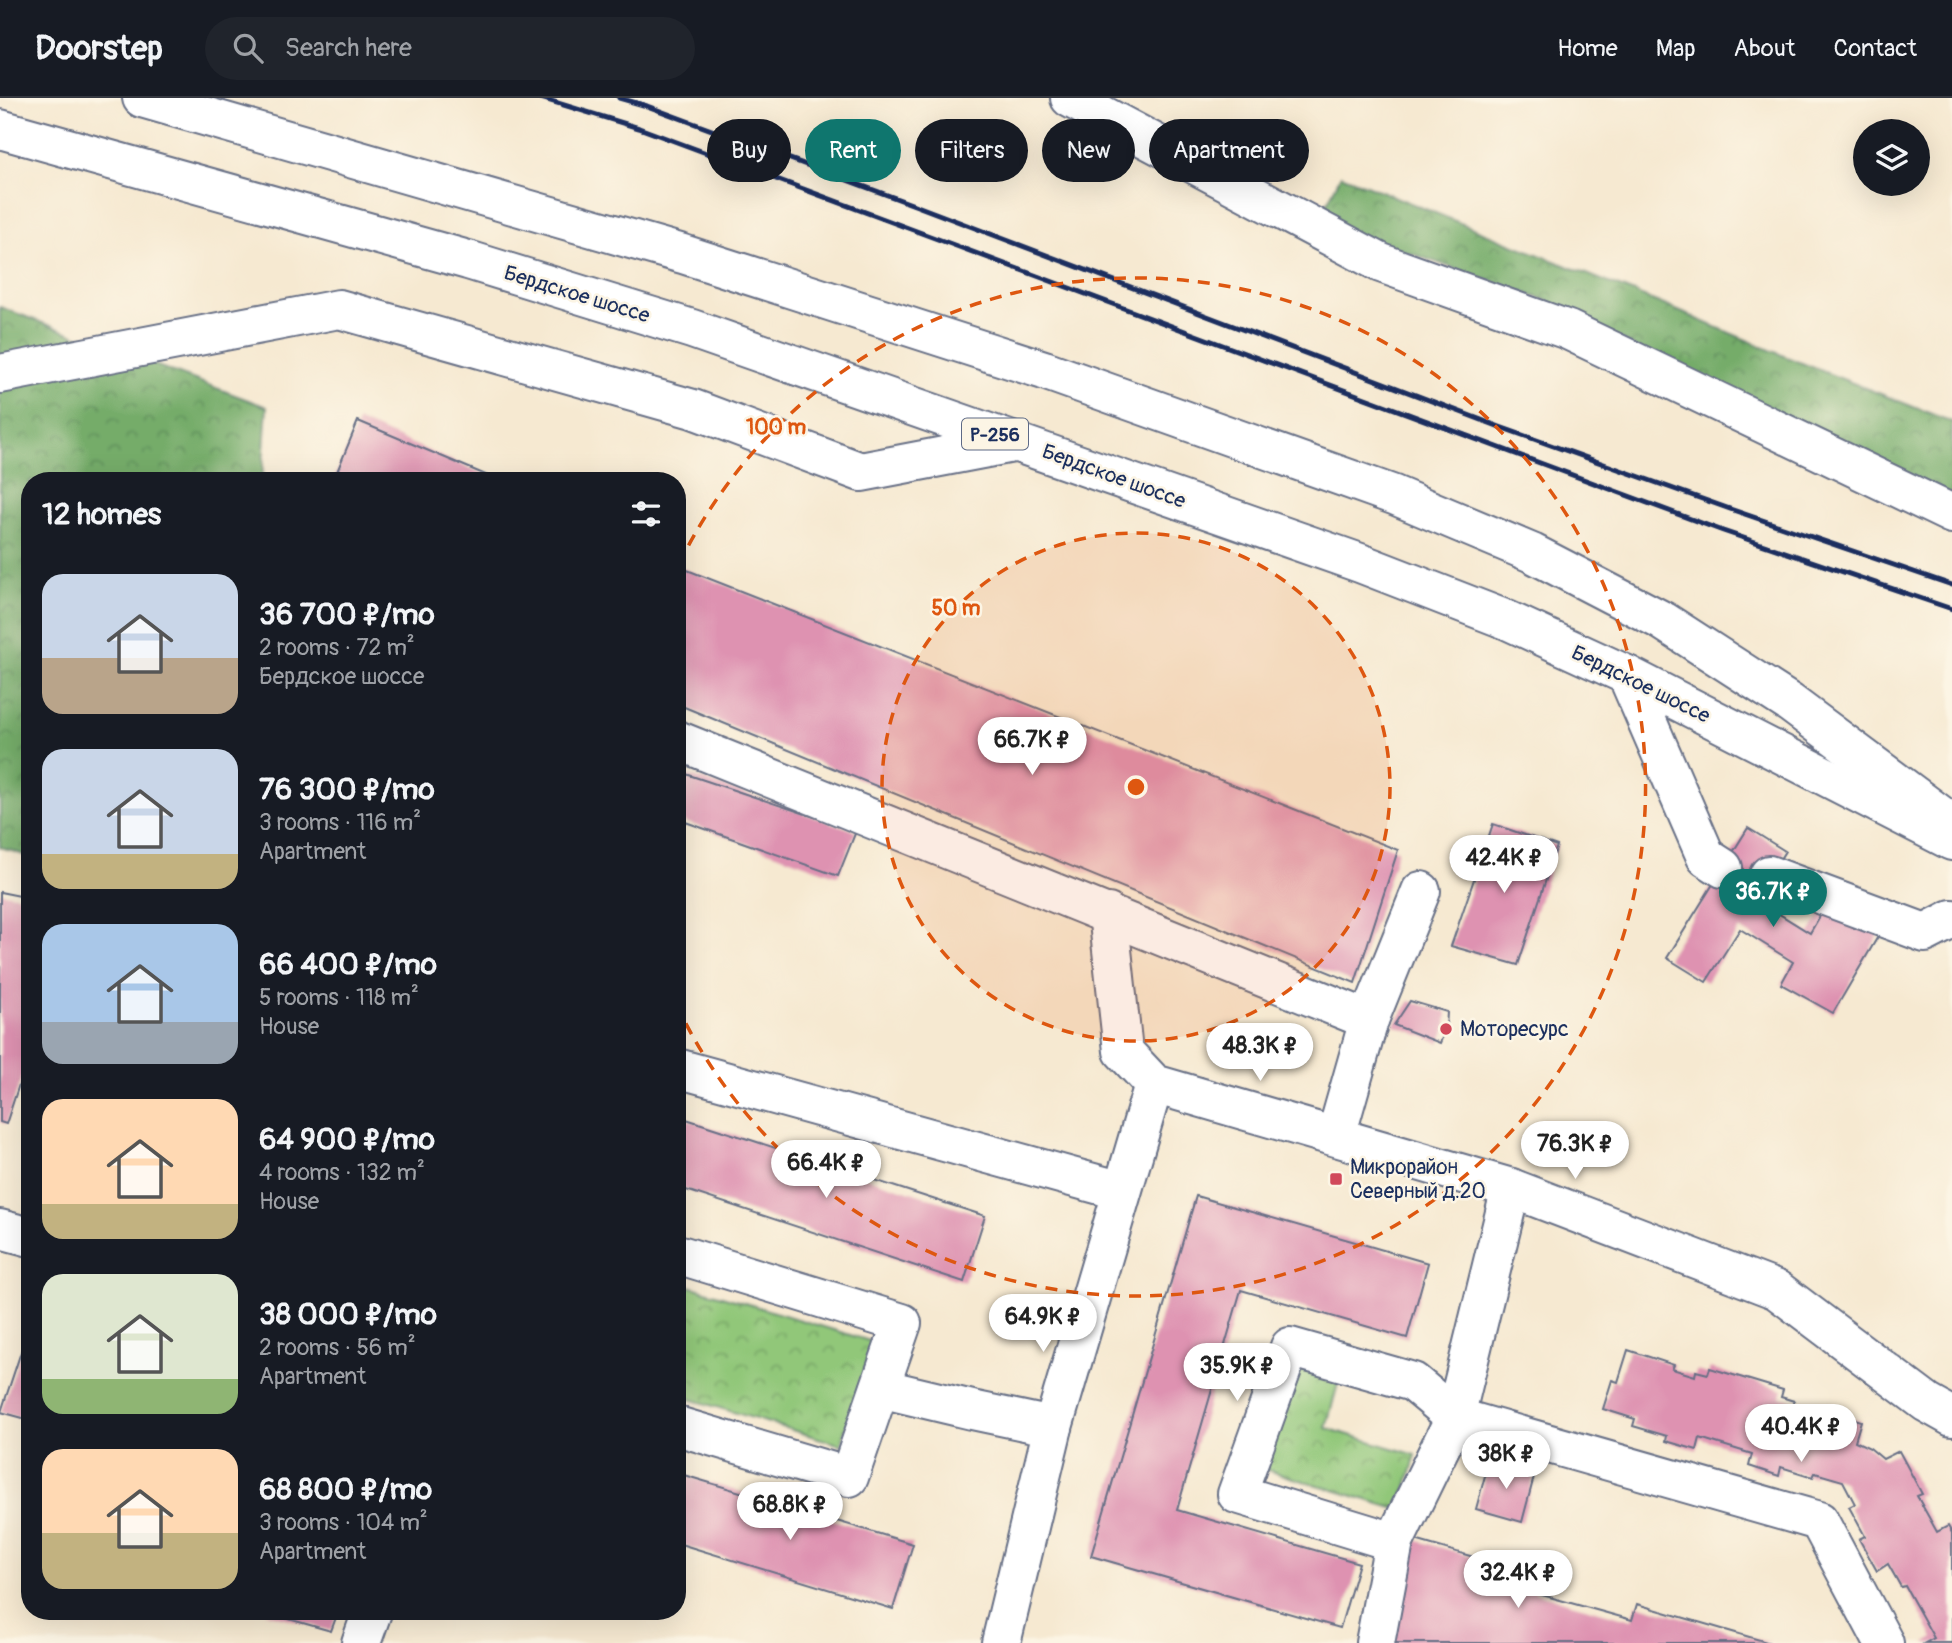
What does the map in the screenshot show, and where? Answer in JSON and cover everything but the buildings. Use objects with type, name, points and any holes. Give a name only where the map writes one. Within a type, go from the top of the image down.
[{"type":"main road","points":[[142,98],[684,254],[1044,370],[1394,495],[1532,552],[1663,621],[1790,703],[1952,823]]},
{"type":"main road","points":[[1070,98],[1381,263],[1568,330],[1952,514]]},
{"type":"main road","name":"Бердское шоссе","points":[[0,129],[468,260],[692,329],[1360,563],[1507,620],[1627,675],[1952,841]]},
{"type":"main road","points":[[0,374],[339,309],[693,409],[861,472],[1018,442]]},
{"type":"main road","points":[[1627,675],[1706,857],[1723,868]]},
{"type":"main road","points":[[686,744],[1370,1020]]},
{"type":"main road","points":[[1769,876],[1925,933],[1952,919]]},
{"type":"main road","points":[[1336,1136],[1370,1020],[1420,891]]},
{"type":"main road","points":[[1108,913],[1123,1051],[1154,1084],[1511,1188],[1777,1290],[1939,1410],[1952,1444]]},
{"type":"main road","points":[[686,1070],[1122,1191]]},
{"type":"main road","points":[[1000,1643],[1054,1427],[1154,1084]]},
{"type":"main road","points":[[1375,1643],[1394,1542],[1455,1417],[1511,1188]]},
{"type":"main road","points":[[0,1229],[21,1235]]},
{"type":"main road","points":[[686,1257],[902,1323],[849,1477],[686,1429]]},
{"type":"main road","points":[[1394,1542],[1237,1494],[1290,1347],[1413,1382],[1455,1417],[1819,1521],[1884,1643]]},
{"type":"main road","points":[[880,1388],[1054,1427]]},
{"type":"main road","points":[[361,1643],[369,1620]]},
{"type":"green space","points":[[1341,175],[1952,422],[1952,497],[1673,367],[1545,300],[1318,221]]},
{"type":"green space","points":[[0,307],[267,407],[263,472],[21,472],[21,854],[0,847]]},
{"type":"green space","points":[[689,1286],[873,1342],[841,1445],[686,1398],[686,1295]]},
{"type":"green space","points":[[1295,1367],[1339,1380],[1326,1428],[1416,1455],[1400,1510],[1264,1469]]},
{"type":"railway","points":[[541,98],[639,128],[1723,531],[1952,609]]},
{"type":"railway","points":[[619,98],[917,206],[1500,427],[1952,585]]},
{"type":"place","name":"Моторесурс","points":[[1446,1029]]},
{"type":"place","name":"Микрорайон Северный д.20","points":[[1336,1179]]}]
